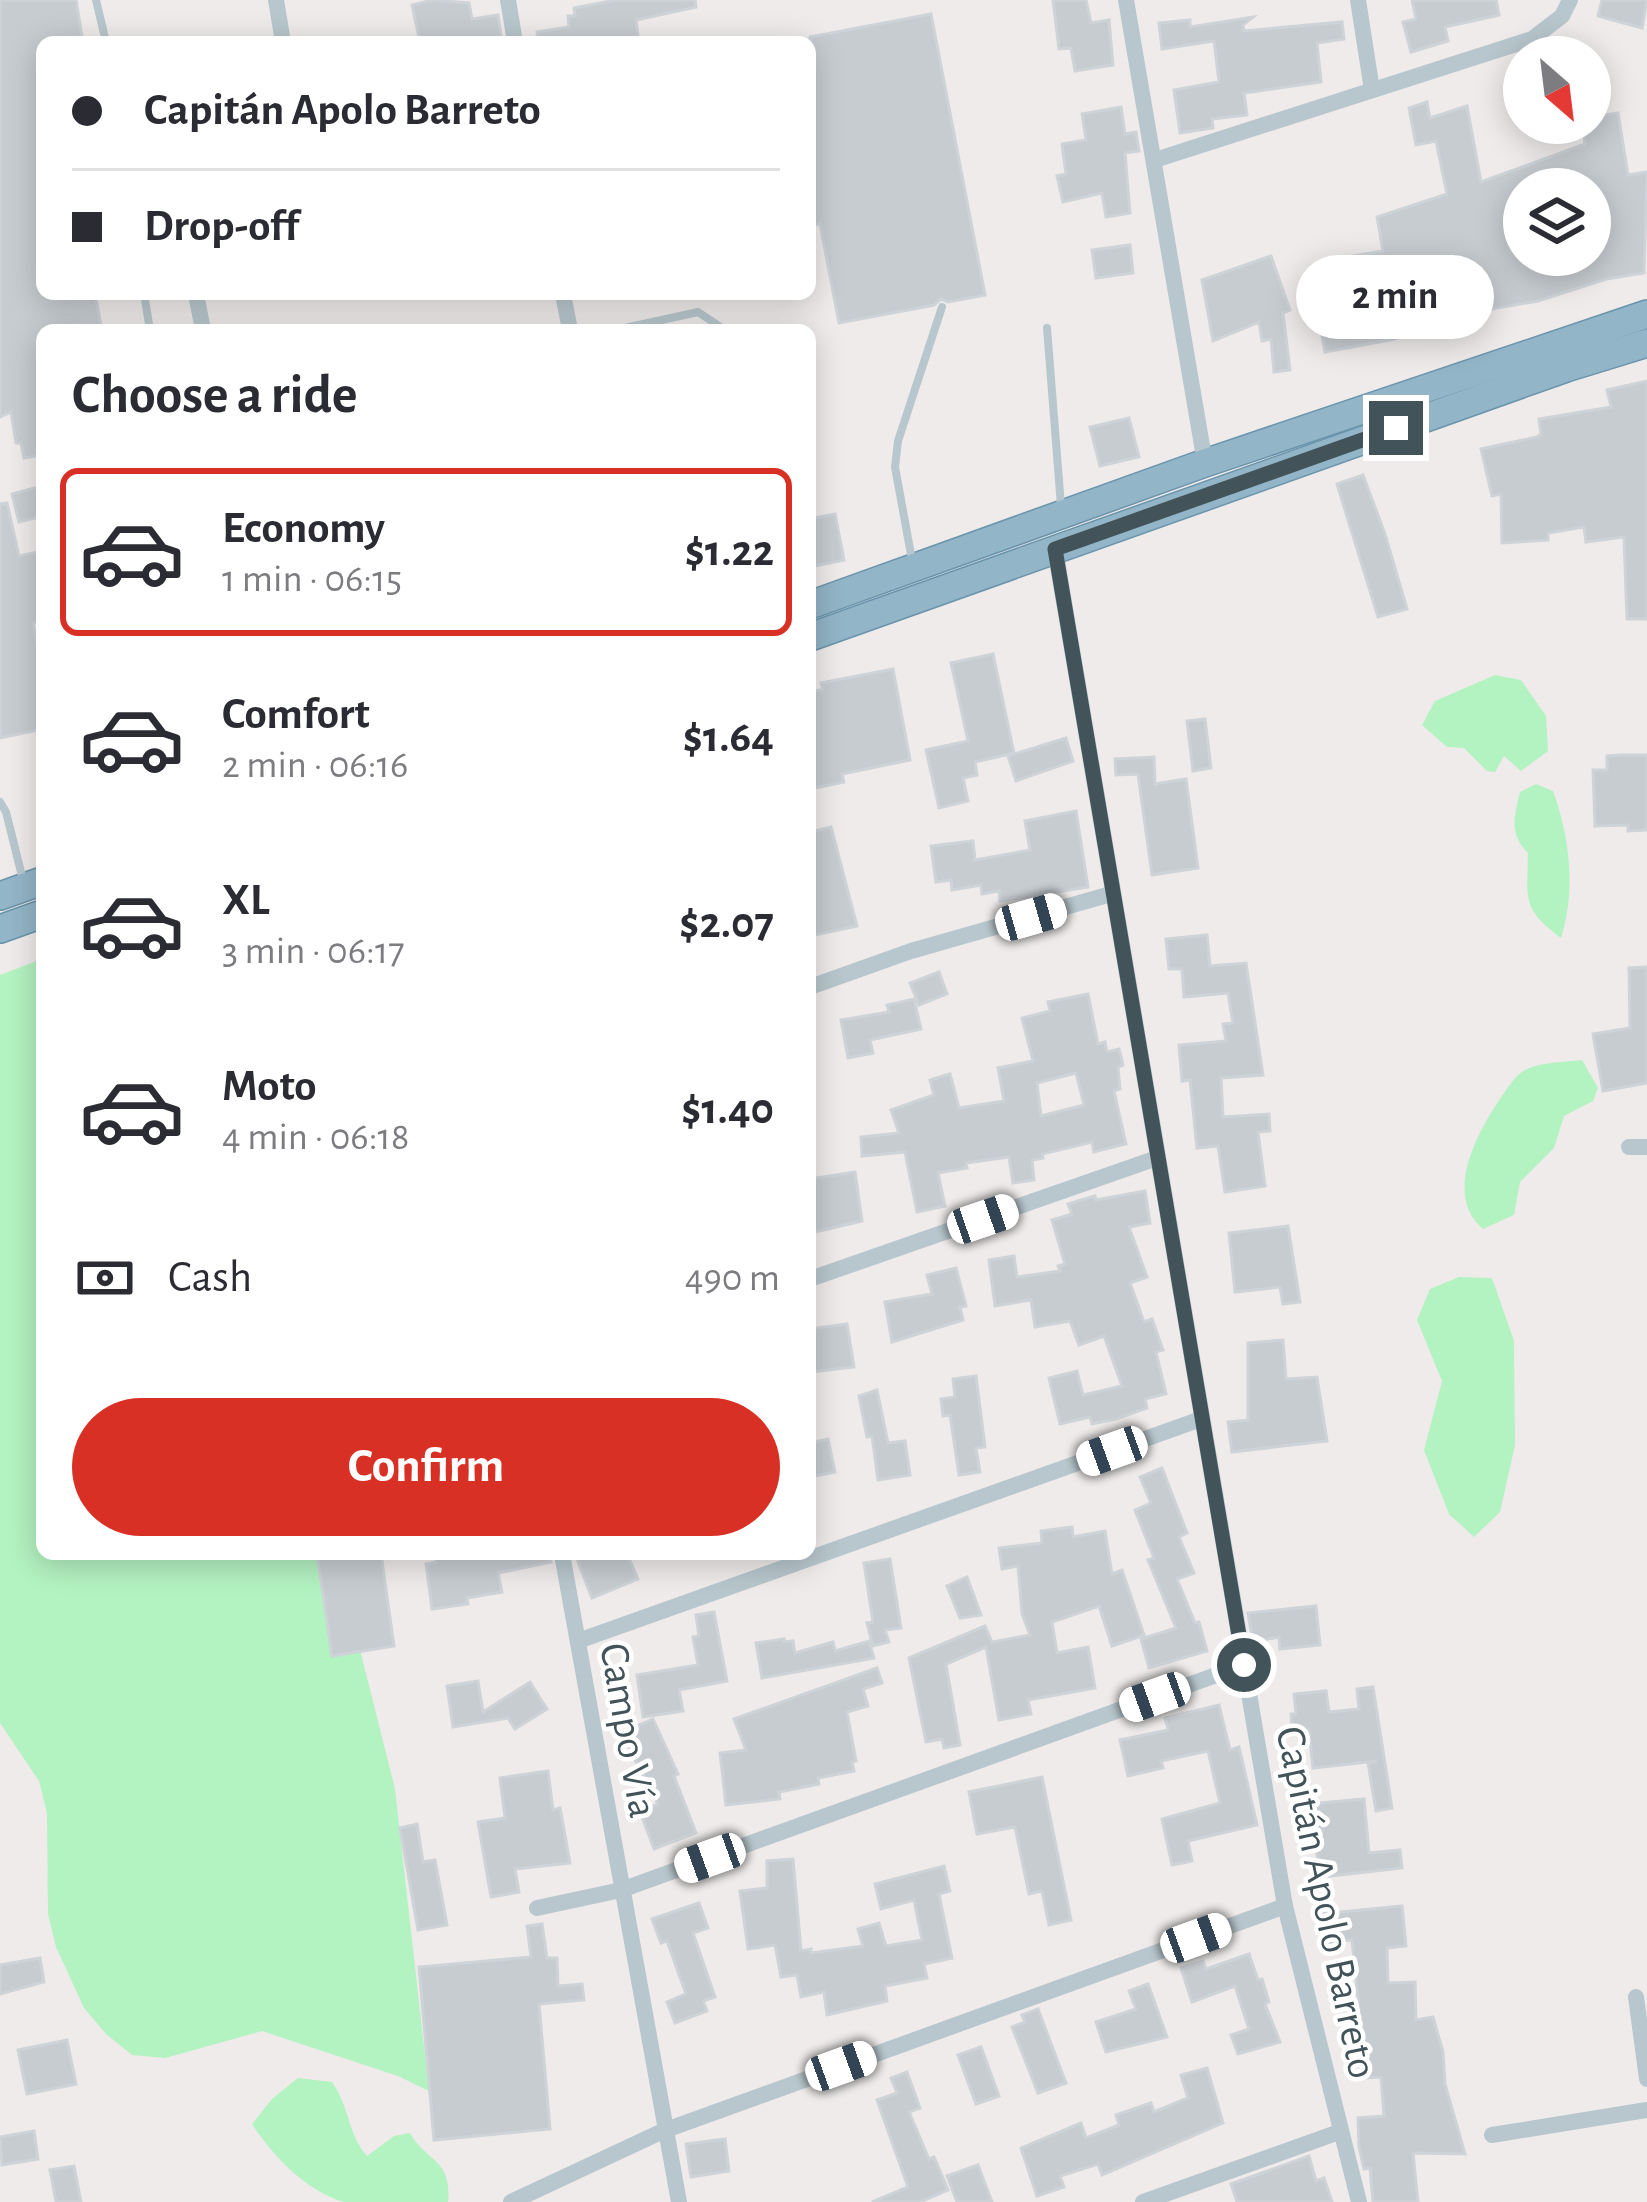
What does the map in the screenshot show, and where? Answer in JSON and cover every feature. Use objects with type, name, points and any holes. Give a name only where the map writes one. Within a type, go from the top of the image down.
[{"type":"highway","points":[[816,603],[1204,463],[1647,314]]},
{"type":"highway","points":[[816,636],[1647,343]]},
{"type":"highway","points":[[2,932],[36,917]]},
{"type":"street","points":[[276,0],[282,36]]},
{"type":"street","points":[[508,0],[514,36]]},
{"type":"street","points":[[1126,0],[1204,463]]},
{"type":"street","points":[[1358,0],[1372,89]]},
{"type":"street","points":[[1155,160],[1532,39],[1562,16],[1570,0]]},
{"type":"street","name":"Capitán Apolo Barreto","points":[[1055,549],[1285,1906],[1359,2202]]},
{"type":"street","points":[[816,985],[910,951],[1111,894]]},
{"type":"street","points":[[816,1278],[1157,1158]]},
{"type":"street","points":[[816,1556],[1202,1419]]},
{"type":"street","name":"Campo Vía","points":[[563,1560],[679,2202]]},
{"type":"street","points":[[578,1641],[806,1560]]},
{"type":"street","points":[[537,1908],[621,1890],[1244,1665]]},
{"type":"street","points":[[511,2202],[663,2131],[1285,1906]]},
{"type":"street","points":[[1636,1997],[1647,2079]]},
{"type":"street","points":[[1492,2135],[1647,2110]]},
{"type":"street","points":[[1143,2202],[1339,2132]]},
{"type":"lane","points":[[96,0],[105,36]]},
{"type":"lane","points":[[914,567],[897,454],[904,417],[942,307]]},
{"type":"lane","points":[[643,324],[698,312],[716,324]]},
{"type":"lane","points":[[1047,328],[1062,514]]},
{"type":"lane","points":[[0,802],[22,888]]},
{"type":"green space","points":[[1495,675],[1521,680],[1546,716],[1548,751],[1521,771],[1504,756],[1495,772],[1487,771],[1464,748],[1447,747],[1422,725],[1435,701]]},
{"type":"green space","points":[[1536,784],[1553,791],[1567,845],[1570,883],[1561,938],[1533,911],[1528,853],[1516,832],[1520,792]]},
{"type":"green space","points":[[36,961],[36,1560],[338,1560],[395,1789],[429,2091],[398,2076],[262,2031],[165,2058],[132,2055],[84,2008],[56,1947],[48,1914],[47,1813],[39,1781],[0,1723],[0,975]]},
{"type":"green space","points":[[1582,1060],[1598,1088],[1593,1101],[1564,1116],[1554,1148],[1520,1182],[1514,1215],[1483,1229],[1471,1215],[1465,1182],[1474,1146],[1491,1113],[1525,1070]]},
{"type":"green space","points":[[1459,1277],[1492,1278],[1514,1341],[1515,1445],[1500,1512],[1474,1537],[1449,1514],[1424,1450],[1442,1381],[1417,1320],[1430,1289]]},
{"type":"green space","points":[[298,2078],[332,2082],[367,2156],[394,2136],[410,2133],[442,2169],[448,2202],[344,2202],[316,2190],[292,2171],[252,2124]]},
{"type":"building","points":[[0,0],[76,0],[82,36],[36,36],[36,300],[96,300],[101,324],[36,324],[36,456],[24,458],[21,443],[16,443],[11,412],[0,417]]},
{"type":"building","points":[[433,0],[469,3],[472,19],[498,15],[501,36],[419,36],[412,5]]},
{"type":"building","points":[[616,0],[695,0],[696,7],[636,20],[638,36],[537,36],[537,32],[569,27],[568,16],[575,16],[574,8]]},
{"type":"building","points":[[1053,0],[1086,0],[1091,23],[1109,20],[1113,65],[1075,71],[1071,48],[1059,49]]},
{"type":"building","points":[[1412,0],[1496,0],[1499,15],[1445,27],[1448,41],[1411,52],[1403,22],[1416,19]]},
{"type":"building","points":[[1602,0],[1647,0],[1642,28],[1598,16]]},
{"type":"building","points":[[931,14],[985,295],[948,302],[941,299],[934,305],[839,323],[820,224],[816,225],[815,36]]},
{"type":"building","points":[[1253,17],[1243,25],[1244,31],[1342,22],[1344,39],[1317,43],[1321,82],[1244,93],[1247,115],[1212,119],[1213,128],[1180,133],[1174,90],[1219,82],[1214,41],[1162,49],[1159,23],[1190,20],[1190,27]]},
{"type":"building","points":[[1427,102],[1430,118],[1467,106],[1481,182],[1503,174],[1503,276],[1611,276],[1611,168],[1519,168],[1585,144],[1611,144],[1611,114],[1618,113],[1628,175],[1647,172],[1644,273],[1606,279],[1538,301],[1469,313],[1395,339],[1325,352],[1314,292],[1339,287],[1335,259],[1383,251],[1377,217],[1447,194],[1436,141],[1416,145],[1409,108]]},
{"type":"building","points":[[1121,107],[1125,134],[1136,132],[1139,151],[1125,153],[1130,213],[1106,217],[1102,193],[1063,202],[1057,176],[1066,174],[1062,144],[1086,140],[1082,114]]},
{"type":"building","points":[[1130,245],[1133,273],[1096,278],[1092,250]]},
{"type":"building","points":[[1271,256],[1290,310],[1283,313],[1290,370],[1274,372],[1271,339],[1262,341],[1259,322],[1213,341],[1202,280]]},
{"type":"building","points":[[1647,381],[1647,619],[1627,619],[1624,537],[1586,542],[1584,527],[1548,533],[1548,540],[1502,543],[1501,494],[1492,496],[1481,449],[1537,437],[1541,434],[1539,419],[1611,407],[1607,390]]},
{"type":"building","points":[[1129,418],[1139,457],[1100,466],[1090,427]]},
{"type":"building","points":[[1363,475],[1407,609],[1378,617],[1337,484]]},
{"type":"building","points":[[36,488],[36,518],[19,522],[12,494]]},
{"type":"building","points":[[7,503],[19,556],[36,552],[36,730],[0,738],[0,504]]},
{"type":"building","points":[[835,514],[844,560],[816,566],[816,518]]},
{"type":"building","points":[[993,654],[1014,753],[975,762],[977,775],[963,778],[968,801],[939,808],[926,750],[968,741],[951,663]]},
{"type":"building","points":[[893,669],[910,760],[842,774],[844,782],[816,788],[816,691],[823,690],[821,683]]},
{"type":"building","points":[[1205,719],[1211,768],[1193,771],[1187,721]]},
{"type":"building","points":[[1066,738],[1073,761],[1016,781],[1008,756]]},
{"type":"building","points":[[1647,755],[1647,830],[1595,826],[1593,770],[1607,770],[1607,756]]},
{"type":"building","points":[[1154,757],[1155,784],[1186,779],[1198,868],[1152,875],[1138,774],[1116,775],[1115,759]]},
{"type":"building","points":[[1076,811],[1088,887],[1000,901],[999,891],[982,894],[981,885],[952,890],[951,880],[936,882],[931,846],[973,841],[975,860],[1030,850],[1025,821]]},
{"type":"building","points":[[831,827],[857,926],[816,935],[816,831]]},
{"type":"building","points":[[1207,935],[1210,966],[1246,963],[1263,1075],[1221,1078],[1223,1117],[1269,1114],[1270,1131],[1258,1132],[1265,1186],[1225,1192],[1218,1146],[1197,1148],[1190,1080],[1182,1081],[1179,1045],[1226,1041],[1223,1024],[1233,1023],[1228,993],[1184,997],[1182,969],[1169,969],[1166,939]]},
{"type":"building","points":[[1647,967],[1647,1083],[1603,1091],[1593,1034],[1630,1028],[1629,968]]},
{"type":"building","points":[[939,972],[947,994],[919,1005],[910,983]]},
{"type":"building","points":[[1088,994],[1098,1044],[1105,1042],[1107,1052],[1119,1049],[1123,1065],[1118,1067],[1120,1089],[1114,1091],[1126,1144],[1094,1152],[1092,1142],[1042,1154],[1043,1158],[1032,1160],[1034,1180],[1013,1183],[1009,1157],[966,1163],[967,1168],[938,1173],[945,1206],[917,1212],[905,1152],[862,1156],[861,1137],[899,1133],[891,1110],[934,1095],[930,1080],[950,1074],[959,1108],[1004,1101],[998,1068],[1033,1061],[1022,1018],[1050,1011],[1048,1002]],"holes":[[[1076,1073],[1084,1105],[1041,1116],[1037,1083]]]},
{"type":"building","points":[[914,999],[921,1029],[870,1040],[873,1053],[848,1058],[841,1020],[889,1012],[887,1005]]},
{"type":"building","points":[[855,1172],[862,1221],[816,1232],[816,1178]]},
{"type":"building","points":[[1145,1191],[1150,1223],[1129,1227],[1147,1277],[1130,1283],[1144,1322],[1152,1319],[1163,1350],[1156,1352],[1166,1394],[1145,1399],[1147,1408],[1116,1419],[1092,1424],[1090,1417],[1060,1424],[1049,1378],[1077,1371],[1083,1395],[1122,1386],[1104,1336],[1079,1345],[1070,1321],[1035,1327],[1031,1300],[995,1306],[989,1260],[1014,1256],[1017,1277],[1060,1271],[1058,1266],[1065,1264],[1052,1220],[1072,1214],[1068,1204]]},
{"type":"building","points":[[1288,1226],[1300,1302],[1283,1304],[1280,1287],[1235,1292],[1229,1233]]},
{"type":"building","points":[[956,1268],[966,1306],[960,1307],[963,1320],[892,1342],[885,1302],[932,1294],[927,1275]]},
{"type":"building","points":[[847,1324],[854,1367],[816,1371],[816,1328]]},
{"type":"building","points":[[1283,1340],[1286,1379],[1317,1377],[1327,1441],[1232,1452],[1228,1422],[1248,1420],[1248,1343]]},
{"type":"building","points":[[976,1376],[985,1447],[976,1448],[980,1472],[959,1475],[950,1415],[943,1416],[941,1399],[955,1397],[953,1379]]},
{"type":"building","points":[[877,1390],[888,1443],[905,1441],[910,1475],[878,1480],[872,1436],[867,1437],[859,1396]]},
{"type":"building","points":[[828,1439],[835,1472],[816,1476],[816,1442]]},
{"type":"building","points":[[1162,1468],[1187,1533],[1179,1537],[1194,1573],[1177,1579],[1195,1623],[1199,1622],[1207,1651],[1149,1668],[1141,1639],[1176,1628],[1148,1560],[1154,1558],[1135,1510],[1151,1503],[1140,1477]]},
{"type":"building","points":[[1072,1527],[1073,1537],[1105,1531],[1112,1574],[1122,1570],[1144,1635],[1112,1646],[1099,1606],[1052,1622],[1057,1653],[1088,1647],[1095,1688],[1028,1700],[1031,1714],[999,1720],[986,1647],[946,1664],[960,1745],[944,1748],[942,1739],[926,1742],[909,1658],[985,1626],[992,1642],[1030,1635],[1022,1614],[1018,1566],[1002,1569],[999,1548],[1042,1543],[1041,1531]]},
{"type":"building","points":[[890,1559],[901,1628],[885,1630],[889,1642],[873,1646],[864,1563]]},
{"type":"building","points":[[318,1560],[382,1560],[394,1646],[332,1656]]},
{"type":"building","points":[[577,1560],[630,1560],[638,1579],[592,1598]]},
{"type":"building","points":[[551,1562],[498,1573],[502,1592],[467,1598],[468,1604],[432,1609],[426,1564]]},
{"type":"building","points":[[967,1577],[981,1615],[960,1618],[947,1586]]},
{"type":"building","points":[[1316,1606],[1320,1645],[1280,1649],[1279,1637],[1253,1642],[1248,1613]]},
{"type":"building","points":[[714,1612],[727,1681],[679,1690],[683,1711],[643,1717],[637,1675],[698,1665],[693,1637],[699,1636],[696,1615]]},
{"type":"building","points":[[793,1641],[795,1653],[833,1642],[835,1651],[869,1641],[874,1658],[762,1678],[756,1643]]},
{"type":"building","points":[[877,1668],[882,1683],[863,1689],[868,1706],[847,1712],[854,1771],[779,1792],[780,1799],[726,1805],[720,1753],[746,1750],[734,1719]]},
{"type":"building","points":[[478,1681],[483,1712],[530,1682],[547,1709],[515,1729],[508,1718],[453,1727],[447,1686]]},
{"type":"building","points":[[1373,1687],[1392,1808],[1376,1811],[1368,1763],[1377,1761],[1313,1768],[1309,1730],[1292,1731],[1291,1714],[1296,1714],[1294,1694],[1326,1691],[1329,1712],[1359,1709],[1357,1689]]},
{"type":"building","points":[[1219,1705],[1230,1750],[1239,1747],[1257,1825],[1188,1841],[1192,1861],[1172,1865],[1162,1819],[1220,1803],[1208,1751],[1161,1761],[1163,1768],[1128,1776],[1120,1740],[1168,1730],[1165,1718]]},
{"type":"building","points":[[653,1719],[678,1774],[674,1776],[696,1833],[654,1849],[640,1811],[658,1804],[621,1733]]},
{"type":"building","points":[[548,1771],[553,1810],[560,1808],[570,1863],[515,1869],[519,1892],[491,1897],[478,1822],[505,1818],[500,1778]]},
{"type":"building","points":[[1042,1777],[1071,1920],[1049,1925],[1042,1891],[1029,1894],[1015,1827],[977,1834],[969,1792]]},
{"type":"building","points":[[1364,1799],[1369,1853],[1400,1850],[1402,1868],[1321,1877],[1308,1804]]},
{"type":"building","points":[[417,1824],[423,1862],[435,1860],[447,1925],[418,1930],[400,1828]]},
{"type":"building","points":[[793,1859],[801,1951],[811,1949],[811,1953],[863,1946],[858,1929],[879,1923],[886,1946],[922,1940],[914,1900],[881,1909],[875,1884],[944,1866],[950,1891],[939,1894],[952,1958],[924,1964],[927,1978],[885,1986],[887,2001],[827,2015],[824,1992],[801,1997],[797,1975],[781,1977],[775,1945],[748,1949],[740,1891],[767,1888],[767,1861]]},
{"type":"building","points":[[699,1903],[708,1928],[693,1933],[715,1997],[703,2001],[707,2011],[675,2023],[667,2002],[686,1994],[667,1941],[661,1943],[652,1919]]},
{"type":"building","points":[[1402,1906],[1406,1946],[1387,1948],[1388,1983],[1415,1982],[1416,2020],[1433,2017],[1465,2154],[1413,2153],[1418,2202],[1373,2202],[1370,2168],[1364,2169],[1359,2147],[1358,2118],[1384,2116],[1381,2077],[1366,2078],[1352,1940],[1323,1943],[1320,1914]]},
{"type":"building","points":[[542,1924],[547,1958],[557,1958],[558,1986],[582,1984],[584,2000],[539,2004],[550,2129],[434,2140],[419,1967],[531,1957],[527,1926]]},
{"type":"building","points":[[1249,1954],[1258,1980],[1262,1979],[1269,2002],[1265,2004],[1280,2042],[1238,2054],[1231,2035],[1249,2029],[1235,1986],[1192,2002],[1181,1968],[1203,1961],[1206,1969]]},
{"type":"building","points":[[40,1958],[44,1982],[0,1994],[0,1965]]},
{"type":"building","points":[[1148,1984],[1167,2037],[1106,2052],[1096,2022],[1136,2009],[1129,1991]]},
{"type":"building","points":[[1038,2009],[1066,2083],[1038,2093],[1012,2027],[1025,2022],[1022,2015]]},
{"type":"building","points":[[67,2040],[76,2084],[27,2094],[18,2050]]},
{"type":"building","points":[[981,2047],[999,2096],[976,2104],[958,2055]]},
{"type":"building","points":[[1207,2068],[1223,2123],[1102,2175],[1098,2164],[1060,2176],[1064,2187],[1037,2196],[1021,2148],[1081,2123],[1086,2138],[1119,2125],[1116,2115],[1151,2103],[1154,2112],[1188,2098],[1181,2075]]},
{"type":"building","points":[[907,2072],[920,2108],[909,2112],[948,2190],[920,2202],[872,2202],[908,2187],[877,2100],[897,2093],[891,2078]]},
{"type":"building","points":[[34,2131],[38,2159],[2,2165],[0,2137]]},
{"type":"building","points":[[725,2139],[729,2171],[691,2177],[686,2144]]},
{"type":"building","points":[[1309,2156],[1316,2181],[1324,2178],[1332,2202],[1237,2202],[1231,2184]]},
{"type":"building","points":[[978,2165],[992,2202],[957,2202],[947,2176]]},
{"type":"building","points":[[74,2166],[81,2202],[56,2202],[50,2170]]},
{"type":"route","points":[[1244,1665],[1055,549],[1396,428]]}]
